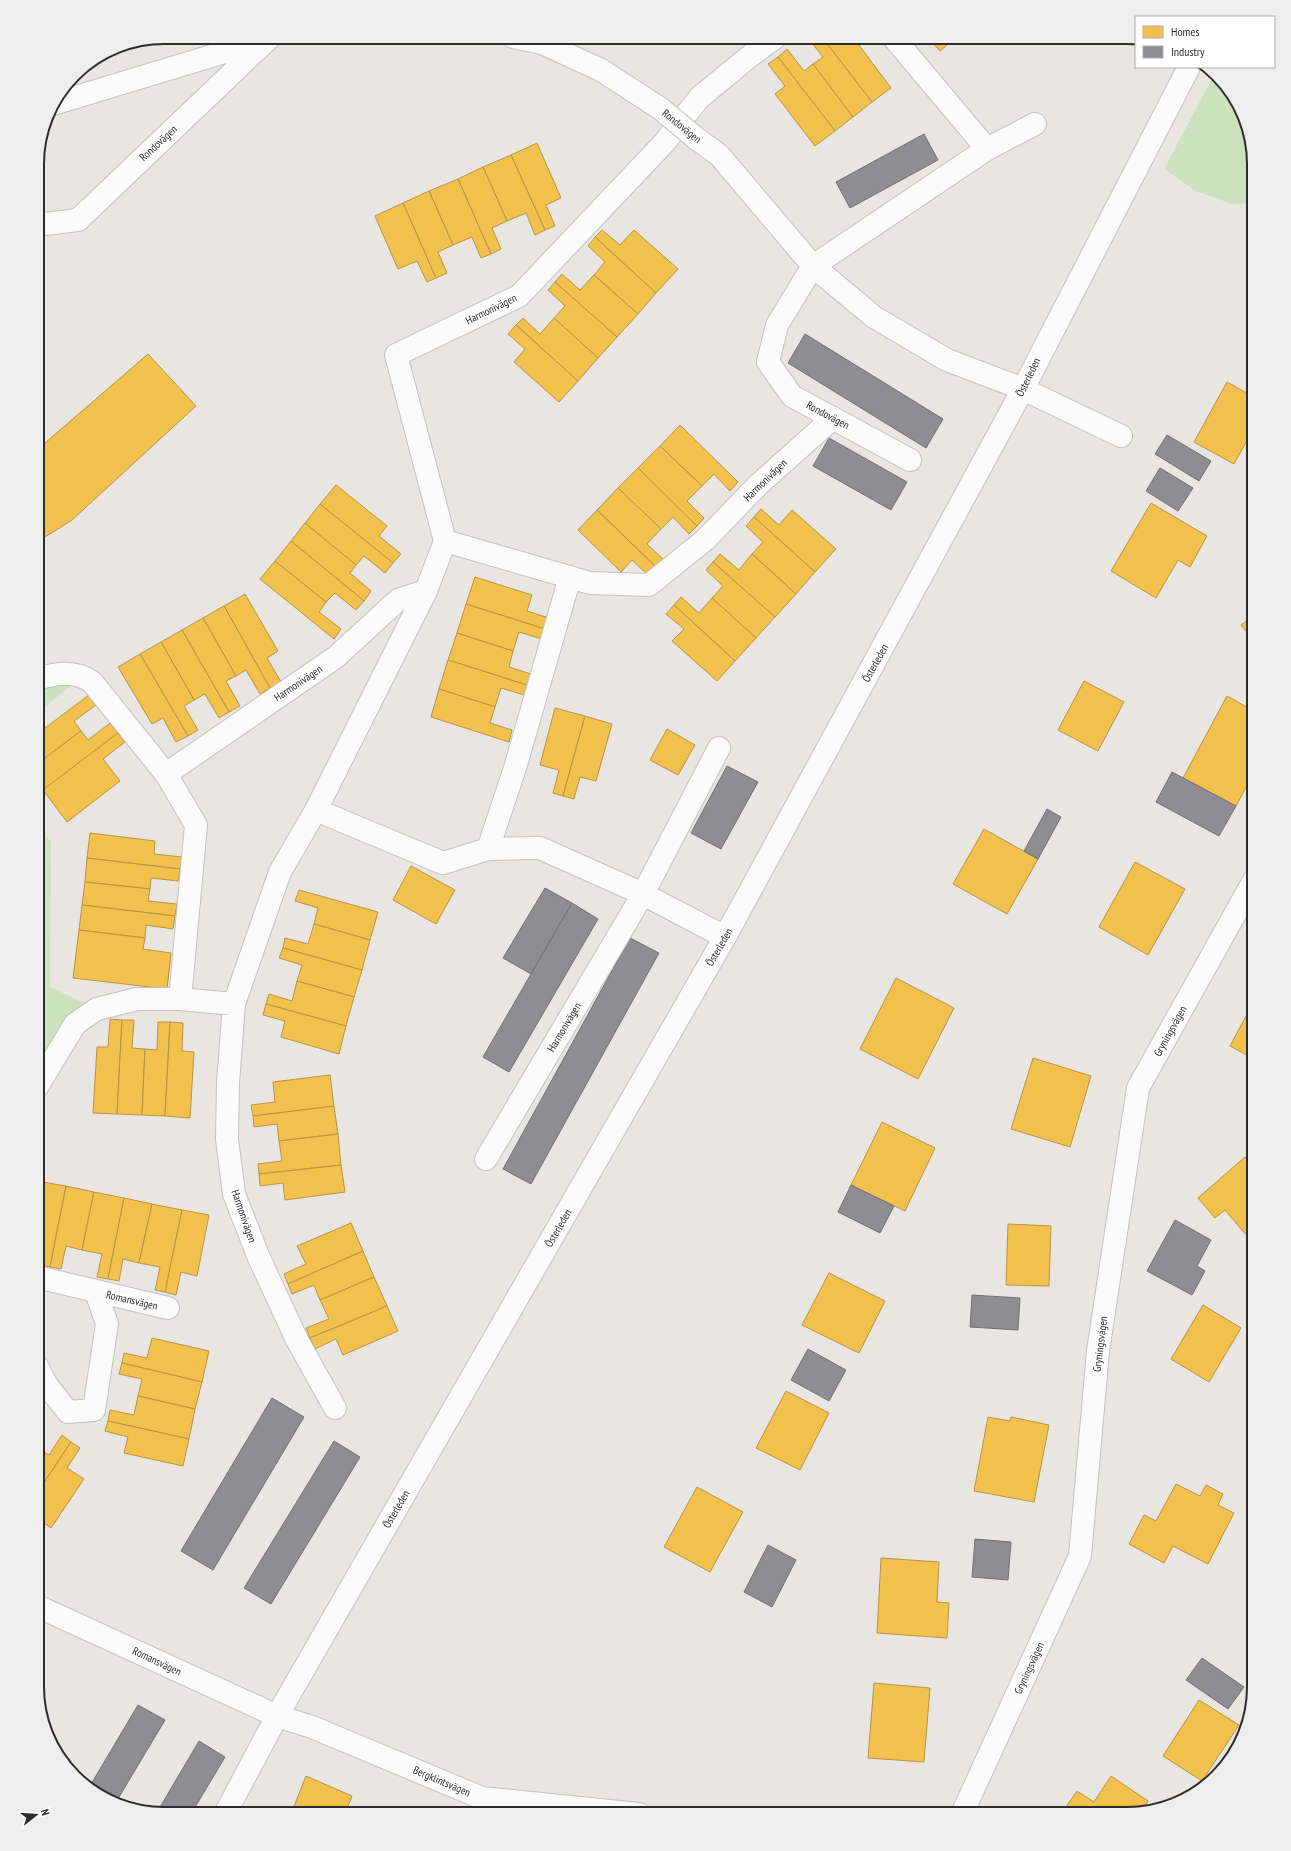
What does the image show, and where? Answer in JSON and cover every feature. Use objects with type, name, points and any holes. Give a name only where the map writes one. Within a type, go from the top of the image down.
[{"type":"street","name":"Rondovägen","points":[[62,101],[252,44]]},
{"type":"street","name":"Rondovägen","points":[[44,224],[78,220],[266,44]]},
{"type":"street","name":"Rondovägen","points":[[544,44],[601,70],[661,109],[719,155],[813,266],[874,318],[947,360],[1023,389],[1121,436]]},
{"type":"street","name":"Harmonivägen","points":[[334,1408],[297,1340],[259,1258],[234,1194],[227,1139],[228,1083],[234,1004],[280,872],[316,810],[426,591],[445,541],[396,355],[519,296],[664,143],[699,98],[766,44]]},
{"type":"street","points":[[898,44],[987,149]]},
{"type":"street","name":"Österleden","points":[[229,1807],[277,1716],[726,937],[1023,389],[1036,360],[1134,176],[1188,68]]},
{"type":"street","name":"Rondovägen","points":[[910,460],[792,396],[768,362],[777,325],[813,266],[987,149],[1035,124]]},
{"type":"street","name":"Harmonivägen","points":[[445,541],[590,583],[650,586],[705,540],[758,485],[833,418]]},
{"type":"street","points":[[488,849],[515,768],[570,577]]},
{"type":"street","name":"Harmonivägen","points":[[166,774],[336,657],[398,600],[426,591]]},
{"type":"street","points":[[44,677],[52,674],[68,674],[83,676],[92,682],[166,774],[196,825],[180,999]]},
{"type":"street","name":"Harmonivägen","points":[[486,1159],[643,894],[719,748]]},
{"type":"street","points":[[316,810],[442,863],[488,849],[540,848],[643,894],[726,937]]},
{"type":"street","name":"Gryningsvägen","points":[[965,1807],[1080,1556],[1098,1351],[1138,1088],[1247,893]]},
{"type":"street","points":[[44,1075],[75,1024],[97,1009],[137,999],[180,999],[234,1004]]},
{"type":"street","name":"Romansvägen","points":[[44,1279],[168,1308]]},
{"type":"street","name":"Romansvägen","points":[[44,1380],[68,1412],[94,1410],[107,1324],[96,1292]]},
{"type":"street","name":"Romansvägen","points":[[44,1609],[277,1716]]},
{"type":"street","name":"Bergklintsvägen","points":[[277,1716],[312,1727],[482,1798],[570,1807]]},
{"type":"green space","points":[[1212,79],[1231,104],[1243,133],[1247,164],[1247,203],[1232,204],[1196,191],[1164,169]]},
{"type":"green space","points":[[83,676],[44,707],[44,679]]},
{"type":"green space","points":[[44,834],[51,842],[50,987],[97,1009],[44,1078]]},
{"type":"building: Homes","points":[[813,44],[827,44],[872,102],[853,117],[813,64],[823,57]]},
{"type":"building: Homes","points":[[827,44],[858,44],[891,88],[872,102]]},
{"type":"building: Homes","points":[[934,44],[948,44],[940,51]]},
{"type":"building: Homes","points":[[787,49],[804,71],[813,64],[853,117],[835,131],[778,57]]},
{"type":"building: Homes","points":[[778,57],[835,131],[815,146],[775,94],[785,86],[768,64]]},
{"type":"building: Homes","points":[[537,143],[561,198],[546,205],[555,226],[545,230],[511,155]]},
{"type":"building: Homes","points":[[511,155],[545,230],[535,235],[526,213],[507,221],[483,167]]},
{"type":"building: Homes","points":[[483,167],[507,221],[492,228],[501,249],[491,254],[458,179]]},
{"type":"building: Homes","points":[[458,179],[491,254],[481,258],[472,237],[453,245],[429,191]]},
{"type":"building: Homes","points":[[429,191],[453,245],[438,252],[447,273],[436,278],[403,203]]},
{"type":"building: Homes","points":[[403,203],[436,278],[427,282],[417,261],[398,269],[375,216]]},
{"type":"building: Homes","points":[[602,230],[620,245],[634,230],[678,269],[656,293],[595,237]]},
{"type":"building: Homes","points":[[595,237],[656,293],[638,314],[594,275],[605,262],[588,246]]},
{"type":"building: Homes","points":[[562,274],[580,290],[594,275],[638,314],[617,337],[555,282]]},
{"type":"building: Homes","points":[[555,282],[617,337],[598,358],[554,318],[565,306],[548,290]]},
{"type":"building: Homes","points":[[523,318],[540,334],[554,318],[598,358],[578,381],[516,325]]},
{"type":"building: Homes","points":[[516,325],[578,381],[559,402],[514,362],[525,349],[508,334]]},
{"type":"building: Homes","points":[[148,354],[196,406],[72,520],[44,538],[44,444]]},
{"type":"building: Homes","points":[[1227,382],[1247,393],[1247,441],[1234,464],[1194,442]]},
{"type":"building: Homes","points":[[680,425],[738,482],[730,491],[714,474],[702,486],[660,446]]},
{"type":"building: Homes","points":[[660,446],[702,486],[687,501],[704,518],[697,526],[638,468]]},
{"type":"building: Homes","points":[[638,468],[697,526],[689,534],[673,517],[661,529],[618,488]]},
{"type":"building: Homes","points":[[336,485],[387,526],[379,536],[401,554],[393,563],[320,504]]},
{"type":"building: Homes","points":[[618,488],[661,529],[647,544],[664,560],[657,568],[597,510]]},
{"type":"building: Homes","points":[[1151,503],[1207,536],[1190,567],[1178,560],[1156,598],[1111,571]]},
{"type":"building: Homes","points":[[320,504],[393,563],[385,573],[364,556],[356,565],[305,523]]},
{"type":"building: Homes","points":[[761,509],[779,525],[792,510],[836,549],[815,572],[754,517]]},
{"type":"building: Homes","points":[[597,510],[657,568],[649,576],[632,560],[621,572],[578,530]]},
{"type":"building: Homes","points":[[754,517],[815,572],[796,594],[752,554],[763,542],[746,526]]},
{"type":"building: Homes","points":[[305,523],[356,565],[350,573],[371,591],[364,601],[291,541]]},
{"type":"building: Homes","points":[[291,541],[364,601],[356,610],[335,593],[326,602],[275,561]]},
{"type":"building: Homes","points":[[720,554],[739,570],[752,554],[796,594],[775,617],[713,562]]},
{"type":"building: Homes","points":[[275,561],[326,602],[319,612],[341,629],[334,639],[260,579]]},
{"type":"building: Homes","points":[[713,562],[775,617],[756,638],[712,598],[723,586],[706,570]]},
{"type":"building: Homes","points":[[475,577],[532,595],[527,611],[549,618],[545,629],[466,604]]},
{"type":"building: Homes","points":[[245,594],[278,651],[267,658],[281,682],[270,688],[224,606]]},
{"type":"building: Homes","points":[[681,597],[699,613],[712,598],[756,638],[735,661],[674,605]]},
{"type":"building: Homes","points":[[466,604],[545,629],[542,639],[519,632],[513,651],[457,633]]},
{"type":"building: Homes","points":[[674,605],[735,661],[717,681],[672,641],[684,629],[666,614]]},
{"type":"building: Homes","points":[[224,606],[270,688],[260,694],[246,670],[236,676],[203,618]]},
{"type":"building: Homes","points":[[203,618],[236,676],[226,681],[240,706],[229,712],[182,630]]},
{"type":"building: Homes","points":[[1247,620],[1247,632],[1241,625]]},
{"type":"building: Homes","points":[[182,630],[229,712],[219,718],[205,694],[194,700],[161,642]]},
{"type":"building: Homes","points":[[457,633],[513,651],[509,667],[531,674],[527,685],[448,660]]},
{"type":"building: Homes","points":[[161,642],[194,700],[184,706],[198,730],[188,736],[140,654]]},
{"type":"building: Homes","points":[[140,654],[188,736],[176,742],[163,718],[152,724],[118,667]]},
{"type":"building: Homes","points":[[448,660],[527,685],[524,695],[501,688],[495,707],[439,689]]},
{"type":"building: Homes","points":[[1084,681],[1124,702],[1098,751],[1058,730]]},
{"type":"building: Homes","points":[[439,689],[495,707],[490,723],[512,730],[509,742],[431,717]]},
{"type":"building: Homes","points":[[89,695],[96,705],[74,721],[81,731],[44,759],[44,729]]},
{"type":"building: Homes","points":[[1227,696],[1247,707],[1247,785],[1236,806],[1183,778]]},
{"type":"building: Homes","points":[[555,708],[585,716],[563,796],[553,793],[559,770],[540,765]]},
{"type":"building: Homes","points":[[585,716],[612,724],[596,781],[580,777],[574,799],[563,796]]},
{"type":"building: Homes","points":[[110,723],[118,733],[44,789],[44,759],[81,731],[88,740]]},
{"type":"building: Homes","points":[[667,729],[695,745],[678,775],[650,760]]},
{"type":"building: Homes","points":[[118,733],[125,742],[103,759],[120,781],[67,822],[44,791],[44,789]]},
{"type":"building: Homes","points":[[984,829],[1038,859],[1007,914],[953,884]]},
{"type":"building: Homes","points":[[90,833],[155,841],[154,854],[182,857],[180,869],[87,858]]},
{"type":"building: Homes","points":[[87,858],[180,869],[178,881],[151,878],[150,889],[85,882]]},
{"type":"building: Homes","points":[[1135,862],[1185,889],[1148,955],[1099,927]]},
{"type":"building: Homes","points":[[411,866],[455,890],[436,924],[393,900]]},
{"type":"building: Homes","points":[[85,882],[150,889],[148,901],[177,904],[175,916],[82,905]]},
{"type":"building: Homes","points":[[299,890],[378,912],[370,940],[314,924],[318,908],[295,901]]},
{"type":"building: Homes","points":[[82,905],[175,916],[173,929],[146,925],[145,938],[79,930]]},
{"type":"building: Homes","points":[[314,924],[370,940],[362,970],[283,948],[285,938],[308,944]]},
{"type":"building: Homes","points":[[79,930],[145,938],[143,949],[171,953],[167,989],[73,978]]},
{"type":"building: Homes","points":[[283,948],[362,970],[354,997],[297,981],[302,965],[279,958]]},
{"type":"building: Homes","points":[[896,978],[954,1008],[918,1079],[860,1049]]},
{"type":"building: Homes","points":[[297,981],[354,997],[346,1026],[266,1004],[269,994],[292,1001]]},
{"type":"building: Homes","points":[[266,1004],[346,1026],[339,1054],[281,1037],[285,1021],[263,1015]]},
{"type":"building: Homes","points":[[1247,1014],[1247,1055],[1230,1046]]},
{"type":"building: Homes","points":[[110,1019],[122,1020],[117,1114],[93,1113],[97,1047],[108,1047]]},
{"type":"building: Homes","points":[[122,1020],[134,1020],[132,1048],[145,1049],[142,1115],[117,1114]]},
{"type":"building: Homes","points":[[158,1022],[170,1022],[165,1116],[142,1115],[145,1049],[157,1050]]},
{"type":"building: Homes","points":[[170,1022],[183,1023],[182,1051],[194,1052],[190,1118],[165,1116]]},
{"type":"building: Homes","points":[[1033,1058],[1091,1076],[1070,1147],[1011,1129]]},
{"type":"building: Homes","points":[[330,1075],[334,1106],[253,1116],[251,1105],[275,1102],[273,1082]]},
{"type":"building: Homes","points":[[334,1106],[338,1134],[279,1141],[277,1124],[254,1127],[253,1116]]},
{"type":"building: Homes","points":[[882,1122],[935,1148],[905,1211],[851,1185]]},
{"type":"building: Homes","points":[[338,1134],[341,1165],[259,1174],[258,1164],[282,1161],[279,1141]]},
{"type":"building: Homes","points":[[1245,1157],[1247,1159],[1247,1236],[1225,1210],[1215,1218],[1198,1198]]},
{"type":"building: Homes","points":[[341,1165],[345,1192],[285,1200],[283,1183],[260,1186],[259,1174]]},
{"type":"building: Homes","points":[[44,1182],[66,1186],[50,1267],[44,1266]]},
{"type":"building: Homes","points":[[66,1186],[94,1192],[82,1250],[66,1246],[61,1269],[50,1267]]},
{"type":"building: Homes","points":[[94,1192],[124,1198],[108,1279],[97,1277],[102,1254],[82,1250]]},
{"type":"building: Homes","points":[[124,1198],[152,1204],[139,1263],[123,1259],[119,1281],[108,1279]]},
{"type":"building: Homes","points":[[152,1204],[182,1210],[165,1292],[155,1290],[160,1267],[139,1263]]},
{"type":"building: Homes","points":[[182,1210],[209,1215],[197,1276],[181,1272],[176,1295],[165,1292]]},
{"type":"building: Homes","points":[[351,1223],[363,1251],[288,1284],[284,1274],[306,1264],[297,1246]]},
{"type":"building: Homes","points":[[1008,1224],[1051,1226],[1049,1286],[1006,1285]]},
{"type":"building: Homes","points":[[363,1251],[374,1277],[320,1300],[314,1285],[292,1294],[288,1284]]},
{"type":"building: Homes","points":[[829,1273],[885,1301],[859,1353],[802,1325]]},
{"type":"building: Homes","points":[[374,1277],[387,1306],[310,1338],[306,1328],[329,1319],[320,1300]]},
{"type":"building: Homes","points":[[1203,1305],[1241,1328],[1209,1382],[1171,1359]]},
{"type":"building: Homes","points":[[387,1306],[398,1331],[343,1355],[336,1339],[315,1349],[310,1338]]},
{"type":"building: Homes","points":[[152,1338],[209,1351],[202,1382],[122,1363],[124,1353],[147,1358]]},
{"type":"building: Homes","points":[[122,1363],[202,1382],[195,1409],[138,1396],[142,1379],[119,1374]]},
{"type":"building: Homes","points":[[786,1391],[829,1413],[800,1470],[756,1448]]},
{"type":"building: Homes","points":[[138,1396],[195,1409],[189,1439],[108,1421],[110,1410],[134,1415]]},
{"type":"building: Homes","points":[[988,1417],[1010,1421],[1011,1417],[1049,1425],[1034,1502],[974,1491]]},
{"type":"building: Homes","points":[[108,1421],[189,1439],[183,1466],[124,1453],[128,1437],[105,1431]]},
{"type":"building: Homes","points":[[62,1435],[71,1442],[44,1482],[44,1452],[49,1455]]},
{"type":"building: Homes","points":[[71,1442],[80,1448],[67,1468],[84,1479],[51,1528],[44,1523],[44,1482]]},
{"type":"building: Homes","points":[[1176,1484],[1200,1496],[1206,1485],[1223,1494],[1218,1505],[1234,1513],[1208,1564],[1173,1546],[1164,1563],[1129,1544],[1144,1515],[1156,1521]]},
{"type":"building: Homes","points":[[697,1487],[743,1512],[710,1572],[664,1547]]},
{"type":"building: Homes","points":[[881,1558],[939,1562],[937,1602],[949,1603],[947,1638],[877,1633]]},
{"type":"building: Homes","points":[[874,1683],[930,1688],[924,1762],[868,1758]]},
{"type":"building: Homes","points":[[1199,1700],[1239,1725],[1202,1781],[1163,1756]]},
{"type":"building: Homes","points":[[306,1776],[352,1796],[348,1807],[294,1807]]},
{"type":"building: Homes","points":[[1111,1776],[1148,1801],[1146,1805],[1142,1806],[1066,1807],[1077,1791],[1094,1802]]},
{"type":"building: Industry","points":[[924,134],[938,160],[850,208],[836,182]]},
{"type":"building: Industry","points":[[805,334],[943,419],[926,448],[788,363]]},
{"type":"building: Industry","points":[[1167,435],[1211,461],[1199,481],[1155,454]]},
{"type":"building: Industry","points":[[829,438],[907,482],[891,510],[813,466]]},
{"type":"building: Industry","points":[[1160,468],[1193,488],[1178,511],[1146,491]]},
{"type":"building: Industry","points":[[727,766],[758,782],[721,849],[691,833]]},
{"type":"building: Industry","points":[[1172,772],[1236,806],[1219,836],[1156,802]]},
{"type":"building: Industry","points":[[1047,809],[1061,817],[1038,859],[1024,851]]},
{"type":"building: Industry","points":[[545,888],[572,903],[531,974],[503,958]]},
{"type":"building: Industry","points":[[572,903],[598,919],[509,1072],[483,1057]]},
{"type":"building: Industry","points":[[630,938],[659,953],[531,1184],[503,1169]]},
{"type":"building: Industry","points":[[851,1185],[894,1206],[880,1233],[838,1212]]},
{"type":"building: Industry","points":[[1175,1220],[1211,1240],[1197,1266],[1205,1271],[1192,1295],[1147,1271]]},
{"type":"building: Industry","points":[[972,1295],[1020,1298],[1018,1330],[970,1327]]},
{"type":"building: Industry","points":[[808,1349],[846,1370],[829,1401],[791,1380]]},
{"type":"building: Industry","points":[[272,1398],[304,1417],[213,1570],[181,1551]]},
{"type":"building: Industry","points":[[334,1441],[360,1457],[271,1604],[244,1588]]},
{"type":"building: Industry","points":[[975,1539],[1011,1542],[1008,1580],[972,1577]]},
{"type":"building: Industry","points":[[768,1545],[796,1560],[772,1607],[744,1592]]},
{"type":"building: Industry","points":[[1202,1658],[1244,1687],[1228,1709],[1186,1680]]},
{"type":"building: Industry","points":[[138,1705],[165,1720],[118,1798],[92,1783]]},
{"type":"building: Industry","points":[[199,1741],[225,1757],[195,1807],[160,1807]]}]
